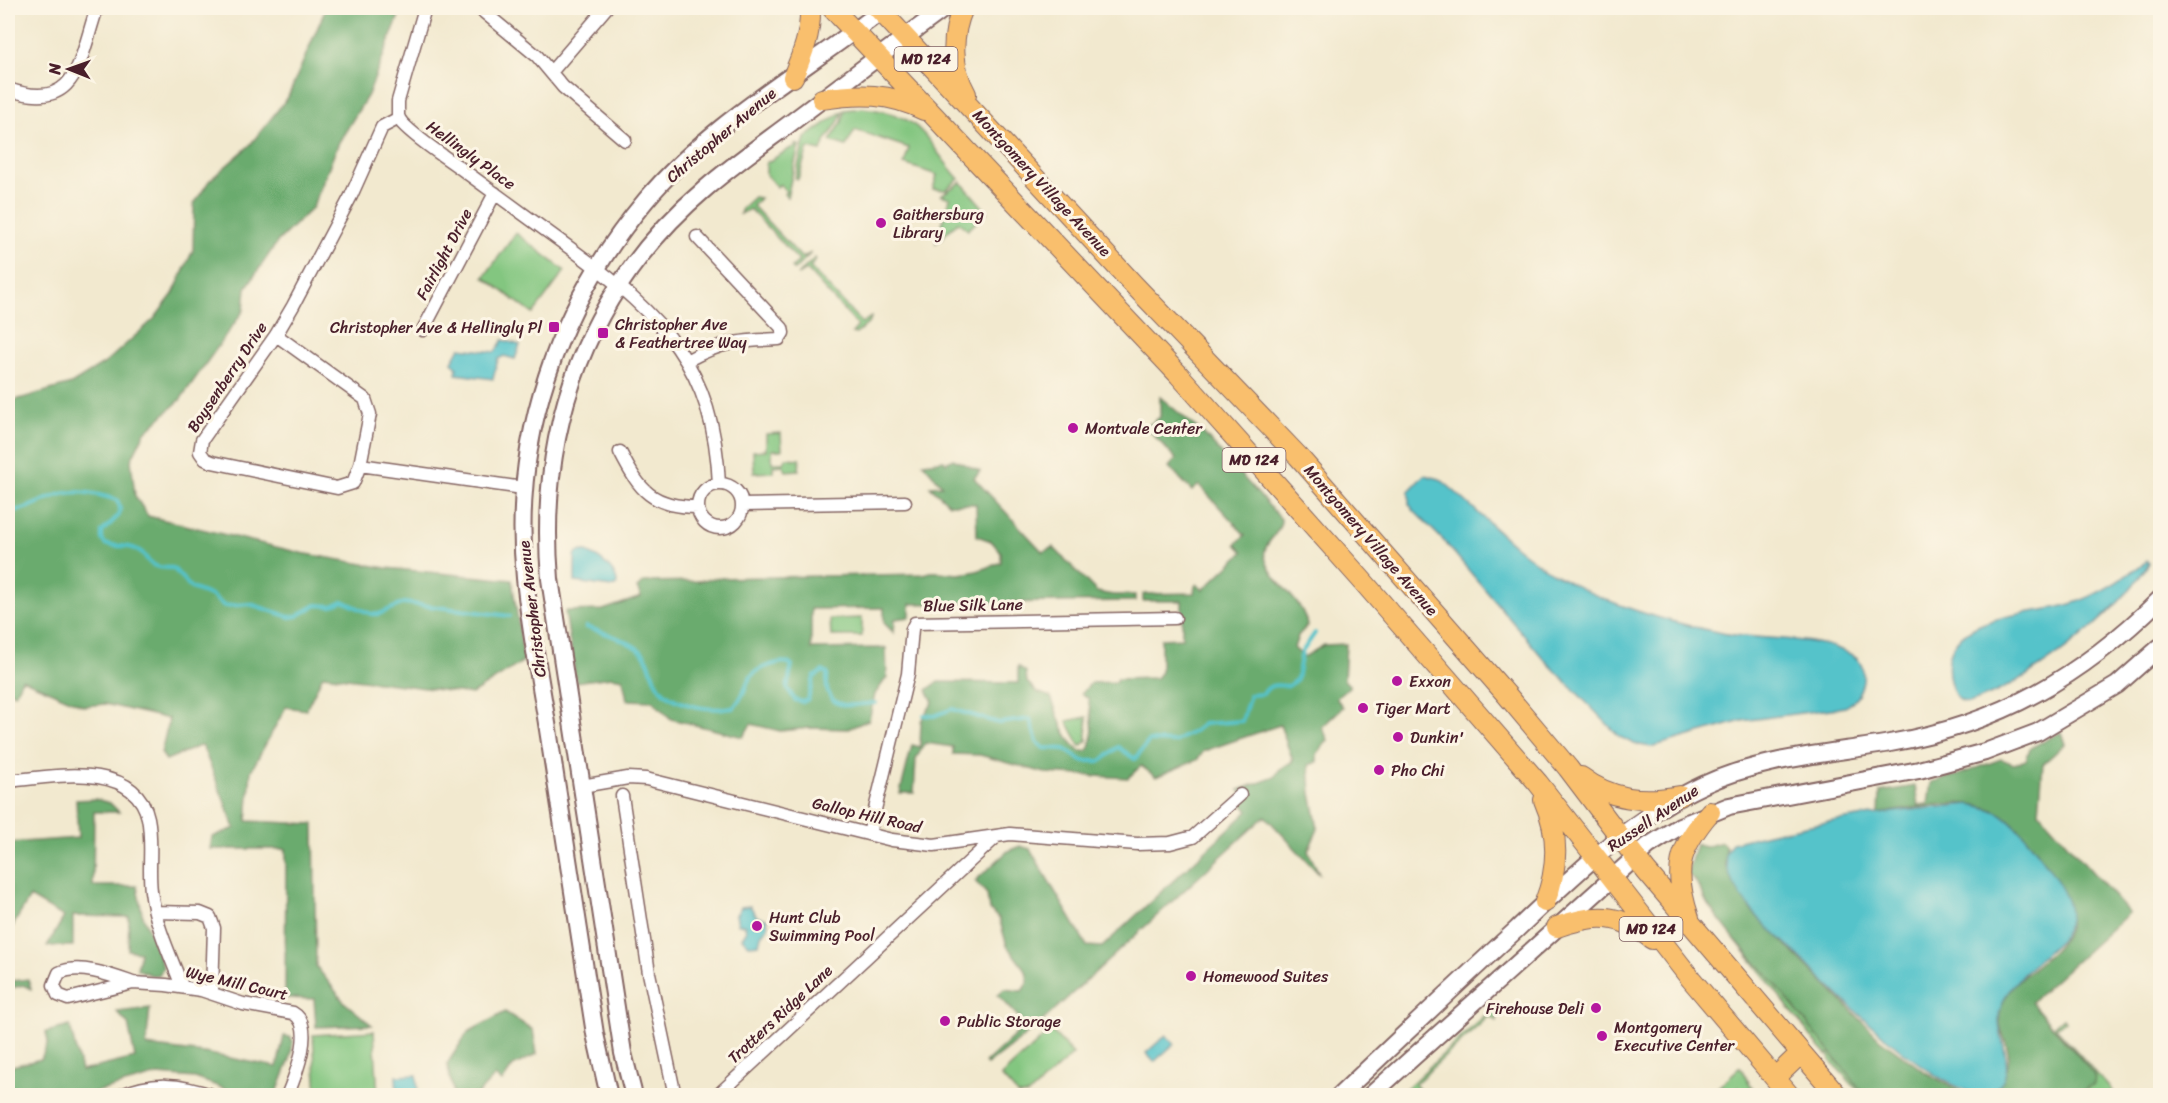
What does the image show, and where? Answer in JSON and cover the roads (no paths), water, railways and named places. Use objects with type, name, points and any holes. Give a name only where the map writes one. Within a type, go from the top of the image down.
[{"type":"main road","points":[[793,76],[807,44],[811,26],[810,8]]},
{"type":"main road","name":"Montgomery Village Avenue","points":[[832,8],[1177,373],[1538,783],[1673,957],[1790,1095]]},
{"type":"main road","points":[[963,8],[954,37],[954,54],[960,85],[974,110]]},
{"type":"main road","name":"Montgomery Village Avenue","points":[[882,9],[905,37],[1134,285],[1298,456],[1568,768],[1635,858],[1691,926],[1838,1095]]},
{"type":"main road","points":[[822,99],[878,94],[902,100],[934,114]]},
{"type":"main road","points":[[1568,768],[1589,783],[1624,798],[1661,799],[1680,796]]},
{"type":"main road","points":[[1538,783],[1548,809],[1557,857],[1553,881],[1545,902]]},
{"type":"main road","points":[[1691,926],[1683,902],[1680,863],[1688,839],[1710,812]]},
{"type":"main road","points":[[1557,927],[1580,919],[1605,916],[1627,923],[1673,957]]},
{"type":"main road","points":[[1775,1078],[1801,1053]]},
{"type":"street","points":[[8,89],[41,98],[53,95],[65,87],[76,68],[97,8]]},
{"type":"street","points":[[399,118],[398,101],[425,8]]},
{"type":"street","points":[[479,8],[552,71],[563,87],[625,140]]},
{"type":"street","points":[[552,71],[606,8]]},
{"type":"street","name":"Christopher Avenue","points":[[634,1095],[622,1042],[550,579],[547,507],[560,421],[574,371],[591,332],[619,284],[653,242],[706,188],[945,8]]},
{"type":"street","name":"Christopher Avenue","points":[[609,1095],[595,1034],[528,599],[522,537],[523,488],[533,423],[548,370],[567,320],[597,267],[647,198],[687,158],[882,9]]},
{"type":"street","name":"Hellingly Place","points":[[399,118],[406,128],[619,284],[653,315],[688,360],[710,418],[716,445],[719,484]]},
{"type":"street","name":"Boysenberry Drive","points":[[360,465],[353,483],[338,488],[212,462],[202,456],[202,440],[276,335],[330,237],[379,132],[386,124],[399,118]]},
{"type":"street","name":"Fairlight Drive","points":[[423,330],[495,193]]},
{"type":"street","points":[[688,360],[721,344],[742,340],[779,339],[783,333],[782,328],[697,237]]},
{"type":"street","points":[[276,335],[365,399],[370,414],[360,465],[523,488]]},
{"type":"street","points":[[620,452],[636,482],[652,497],[674,506],[699,507]]},
{"type":"street","points":[[719,484],[733,489],[742,505],[735,522],[723,528],[711,526],[705,521],[699,507],[704,492],[719,484]]},
{"type":"street","points":[[742,505],[904,502]]},
{"type":"street","name":"Russell Avenue","points":[[1339,1095],[1595,858],[1680,796],[1732,773],[1760,765],[1926,736],[1989,716],[2043,691],[2122,637],[2160,599]]},
{"type":"street","name":"Blue Silk Lane","points":[[869,834],[905,687],[912,629],[919,622],[1175,618]]},
{"type":"street","name":"Russell Avenue","points":[[1370,1095],[1635,858],[1680,826],[1710,812],[1919,770],[1985,752],[2038,732],[2117,685],[2160,647]]},
{"type":"street","points":[[8,781],[96,776],[114,781],[133,792],[142,802],[148,816],[150,886],[155,912],[182,986]]},
{"type":"street","name":"Gallop Hill Road","points":[[582,786],[628,778],[646,779],[907,843],[934,845],[998,835],[1170,843],[1193,837],[1240,795]]},
{"type":"street","points":[[622,796],[650,979],[675,1095]]},
{"type":"street","name":"Trotters Ridge Lane","points":[[717,1095],[998,835]]},
{"type":"street","points":[[155,912],[200,913],[210,917],[214,928],[212,992]]},
{"type":"street","name":"Wye Mill Court","points":[[133,983],[68,999],[58,995],[54,985],[59,972],[69,970],[103,974],[133,983],[182,986],[212,992],[243,1004],[298,1016],[303,1025],[303,1044],[287,1095]]},
{"type":"street","points":[[119,1095],[154,1084],[175,1085],[214,1095]]},
{"type":"water","points":[[503,340],[520,345],[515,359],[504,356],[498,359],[493,379],[456,374],[457,368],[452,362],[460,348],[495,352]]},
{"type":"water","points":[[1424,475],[1440,479],[1515,546],[1538,563],[1587,591],[1613,602],[1667,620],[1722,633],[1806,641],[1823,644],[1852,655],[1862,666],[1863,674],[1863,682],[1856,697],[1845,707],[1742,721],[1651,747],[1634,744],[1620,737],[1544,659],[1443,540],[1414,511],[1409,504],[1409,491]]},
{"type":"water","points":[[584,551],[595,556],[611,569],[617,585],[612,587],[575,582],[575,556],[577,552]]},
{"type":"water","points":[[2147,561],[2149,563],[2115,606],[2069,646],[2044,664],[1993,693],[1969,703],[1961,701],[1956,696],[1950,681],[1949,658],[1957,642],[1971,630],[2010,616],[2082,600],[2111,586]]},
{"type":"water","points":[[1970,804],[2001,814],[2020,831],[2053,874],[2070,912],[2061,939],[2026,971],[2004,999],[1999,1021],[2007,1066],[2005,1076],[1999,1085],[1988,1093],[1969,1091],[1945,1080],[1918,1063],[1862,1017],[1756,915],[1733,883],[1725,855],[1732,843],[1790,829],[1879,814]]},
{"type":"water","name":"Hunt Club Swimming Pool","points":[[750,906],[757,917],[767,919],[768,927],[761,935],[759,944],[749,945],[742,938],[746,932],[745,925],[738,924],[736,915],[741,907]]},
{"type":"water","points":[[1166,1035],[1174,1044],[1154,1062],[1146,1053]]},
{"type":"water","points":[[417,1075],[418,1095],[397,1095],[396,1076]]},
{"type":"waterway","points":[[8,511],[25,508],[60,494],[76,492],[117,500],[120,507],[119,515],[102,532],[105,544],[133,548],[144,554],[151,564],[173,568],[191,588],[212,596],[224,606],[250,604],[290,617],[297,616],[316,605],[332,606],[343,601],[371,614],[379,614],[404,603],[510,616]]},
{"type":"waterway","points":[[586,627],[622,640],[641,651],[661,689],[669,696],[689,705],[712,709],[733,708],[755,672],[783,662],[792,665],[787,688],[795,700],[803,702],[808,699],[814,677],[823,671],[827,673],[828,692],[837,703],[842,705],[876,703]]},
{"type":"waterway","points":[[924,715],[934,716],[952,709],[999,723],[1030,719],[1037,742],[1044,748],[1065,749],[1082,761],[1101,761],[1118,747],[1135,759],[1149,741],[1174,742],[1203,724],[1242,721],[1250,695],[1263,694],[1273,686],[1288,686],[1297,679],[1302,652],[1315,633]]},
{"type":"place","name":"Gaithersburg Library","points":[[881,223]]},
{"type":"place","name":"Christopher Ave & Hellingly Pl","points":[[554,327]]},
{"type":"place","name":"Christopher Ave & Feathertree Way","points":[[603,333]]},
{"type":"place","name":"Montvale Center","points":[[1073,428]]},
{"type":"place","name":"Exxon","points":[[1397,681]]},
{"type":"place","name":"Tiger Mart","points":[[1363,708]]},
{"type":"place","name":"Dunkin'","points":[[1398,737]]},
{"type":"place","name":"Pho Chi","points":[[1379,770]]},
{"type":"place","name":"Hunt Club Swimming Pool","points":[[757,926]]},
{"type":"place","name":"Homewood Suites","points":[[1191,976]]},
{"type":"place","name":"Firehouse Deli","points":[[1596,1008]]},
{"type":"place","name":"Public Storage","points":[[945,1021]]},
{"type":"place","name":"Montgomery Executive Center","points":[[1602,1036]]}]
